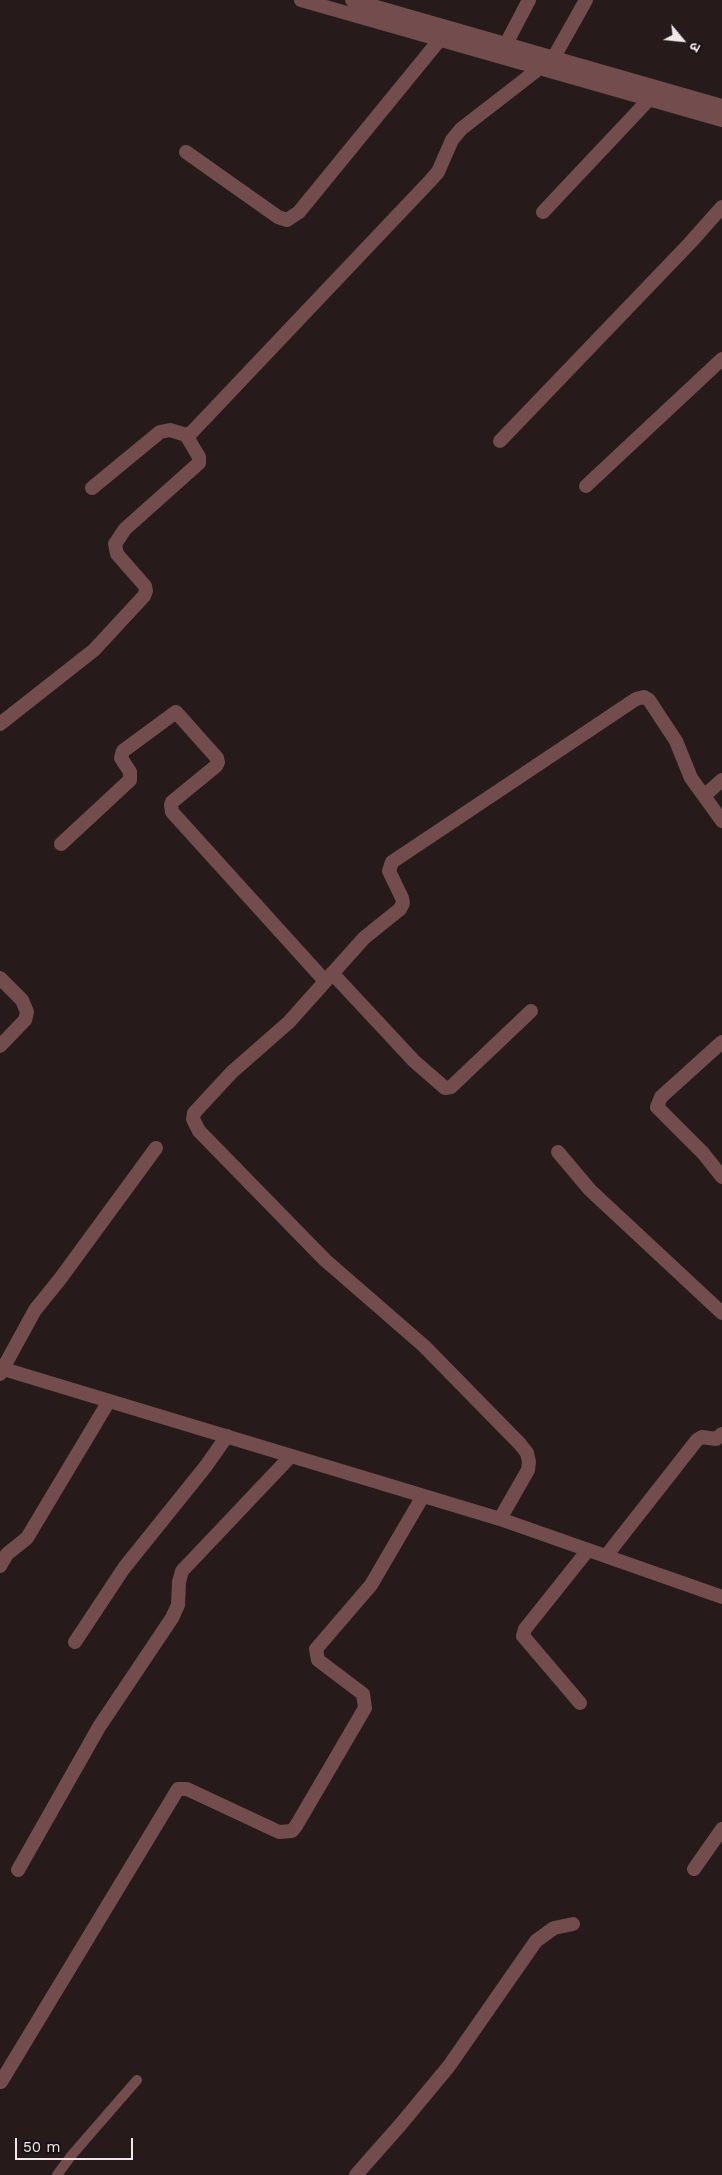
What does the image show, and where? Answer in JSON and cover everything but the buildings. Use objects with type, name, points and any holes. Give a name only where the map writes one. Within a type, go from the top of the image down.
[{"type":"street","points":[[301,0],[542,67],[722,120]]},
{"type":"street","points":[[352,0],[722,106]]},
{"type":"street","points":[[506,44],[529,0]]},
{"type":"street","points":[[186,435],[192,432],[430,181],[438,172],[452,140],[461,129],[554,57],[586,0]]},
{"type":"street","points":[[186,152],[278,217],[287,220],[299,212],[450,27]]},
{"type":"street","points":[[542,212],[661,87]]},
{"type":"street","points":[[500,441],[690,243],[722,207]]},
{"type":"street","points":[[586,486],[722,359]]},
{"type":"street","points":[[0,724],[94,650],[144,596],[145,586],[117,554],[115,544],[125,529],[198,463],[200,458],[186,435],[170,430],[160,432],[92,488]]},
{"type":"street","points":[[500,1519],[528,1470],[527,1453],[424,1346],[326,1260],[199,1131],[193,1119],[196,1108],[232,1072],[289,1022],[364,938],[402,906],[402,898],[389,871],[392,862],[636,699],[644,697],[649,700],[676,741],[685,765],[722,821]]},
{"type":"street","points":[[61,844],[130,780],[130,772],[121,758],[123,751],[176,712],[217,758],[218,762],[172,802],[172,812],[328,977],[414,1061],[445,1088],[452,1087],[531,1011]]},
{"type":"street","points":[[704,796],[722,780]]},
{"type":"street","points":[[0,978],[22,1000],[27,1012],[25,1020],[0,1046]]},
{"type":"street","points":[[722,1042],[661,1098],[658,1107],[703,1153],[722,1177]]},
{"type":"street","points":[[156,1148],[35,1310],[1,1370],[500,1519],[722,1597]]},
{"type":"street","points":[[558,1152],[590,1190],[722,1313]]},
{"type":"street","points":[[0,1566],[7,1554],[27,1538],[109,1401]]},
{"type":"street","points":[[606,1556],[697,1440],[702,1437],[716,1439],[722,1434]]},
{"type":"street","points":[[75,1642],[124,1568],[206,1466],[227,1436]]},
{"type":"street","points":[[18,1870],[99,1727],[172,1618],[178,1605],[179,1582],[182,1571],[292,1456]]},
{"type":"street","points":[[1,2082],[178,1789],[187,1789],[279,1832],[292,1830],[296,1826],[365,1708],[363,1694],[318,1660],[316,1649],[371,1585],[423,1496]]},
{"type":"street","points":[[580,1703],[523,1636],[525,1629],[588,1550]]},
{"type":"street","points":[[694,1869],[722,1828]]},
{"type":"street","points":[[356,2175],[449,2066],[536,1940],[554,1928],[573,1924]]},
{"type":"lane","points":[[57,2175],[71,2156],[138,2080]]}]
